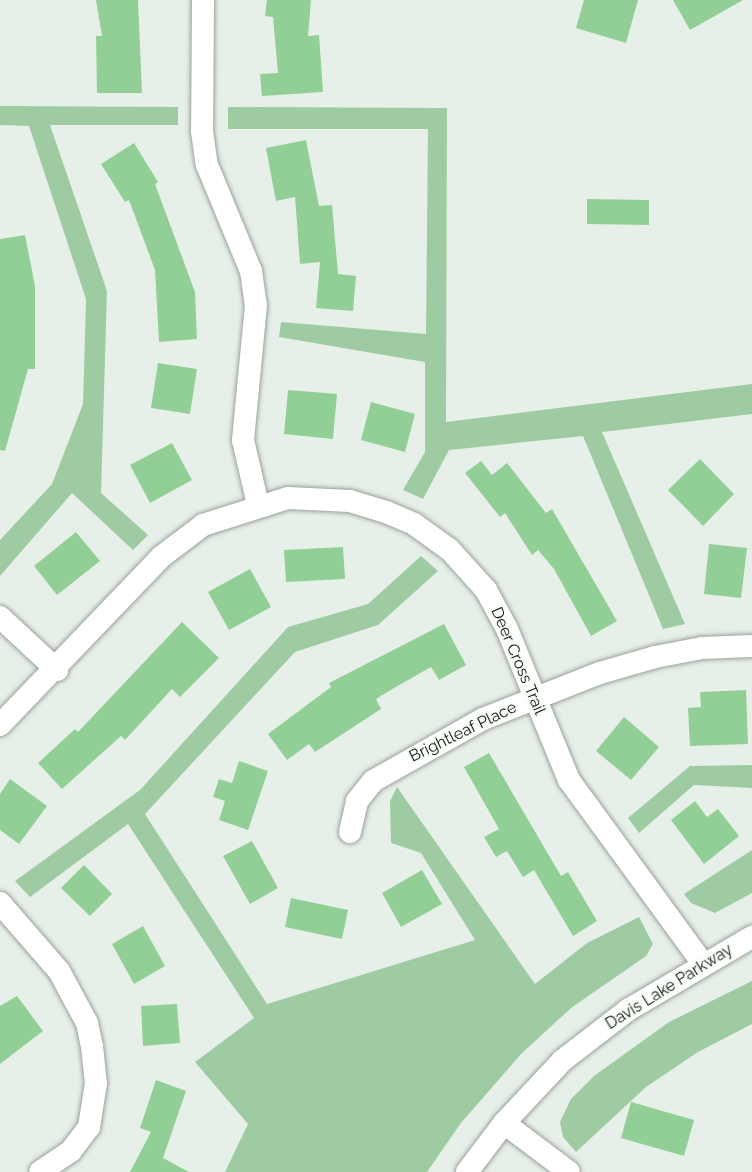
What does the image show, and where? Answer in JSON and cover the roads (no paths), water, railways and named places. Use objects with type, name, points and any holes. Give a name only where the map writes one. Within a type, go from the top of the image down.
[{"type":"street","points":[[203,0],[202,131],[207,165],[251,271],[256,305],[243,440],[258,504]]},
{"type":"street","name":"Deer Cross Trail","points":[[0,725],[57,670],[176,544],[203,525],[258,504],[288,498],[350,501],[386,512],[430,534],[486,590],[507,629],[569,780],[703,964]]},
{"type":"street","points":[[0,617],[57,670]]},
{"type":"street","name":"Brightleaf Place","points":[[350,832],[357,801],[387,770],[483,719],[655,657],[702,648],[752,646]]},
{"type":"street","points":[[0,903],[59,971],[87,1023],[92,1046],[96,1083],[89,1127],[71,1151],[40,1172]]},
{"type":"street","name":"Davis Lake Parkway","points":[[467,1172],[504,1123],[544,1078],[601,1029],[703,964],[752,937]]},
{"type":"street","points":[[504,1123],[569,1172]]}]
